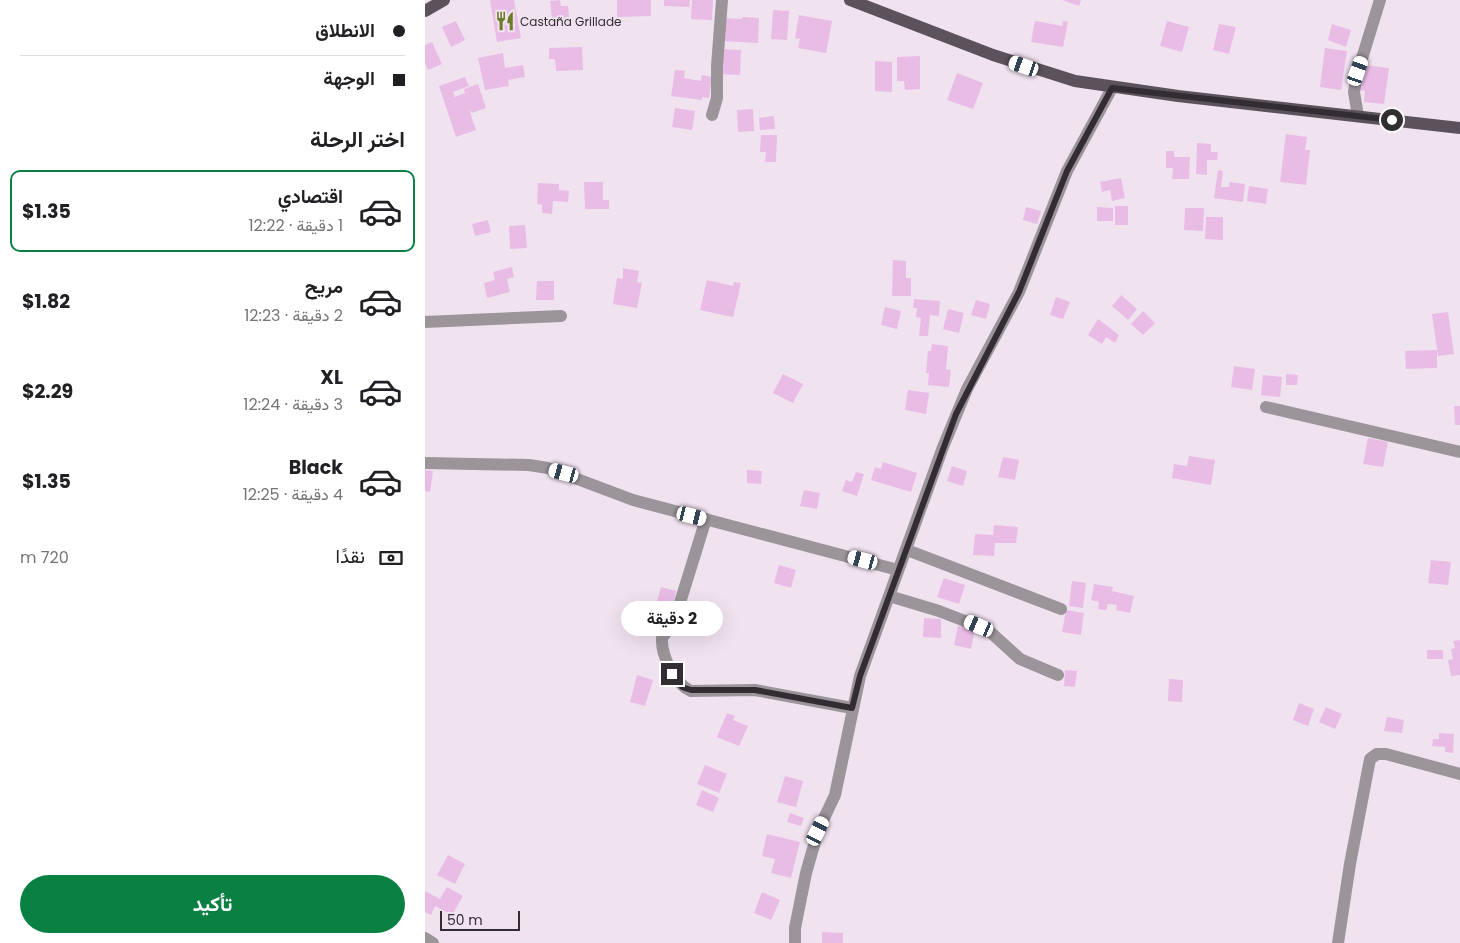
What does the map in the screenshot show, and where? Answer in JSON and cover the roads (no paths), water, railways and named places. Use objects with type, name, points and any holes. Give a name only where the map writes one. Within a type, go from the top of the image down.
[{"type":"main road","points":[[425,11],[444,0]]},
{"type":"main road","points":[[850,0],[993,55],[1075,81],[1112,88],[1460,128]]},
{"type":"street","points":[[712,115],[717,98],[717,66],[722,0]]},
{"type":"street","points":[[1358,116],[1354,92],[1356,78],[1380,0]]},
{"type":"street","points":[[795,943],[795,928],[806,873],[818,831],[835,794],[860,676],[898,570],[956,414],[1019,292],[1067,171],[1112,88]]},
{"type":"street","points":[[425,322],[561,316]]},
{"type":"street","points":[[1266,407],[1460,452]]},
{"type":"street","points":[[425,463],[529,465],[548,468],[633,500],[898,570]]},
{"type":"street","points":[[706,519],[674,622],[662,638],[674,678],[682,687],[691,690],[755,690],[852,708]]},
{"type":"street","points":[[907,550],[1061,609]]},
{"type":"street","points":[[889,596],[939,611],[983,628],[998,638],[1020,659],[1058,675]]},
{"type":"street","points":[[1338,943],[1350,864],[1370,759],[1377,754],[1386,754],[1460,774]]},
{"type":"street","points":[[425,938],[433,943]]},
{"type":"place","name":"Castaña Grillade","points":[[505,21]]}]
